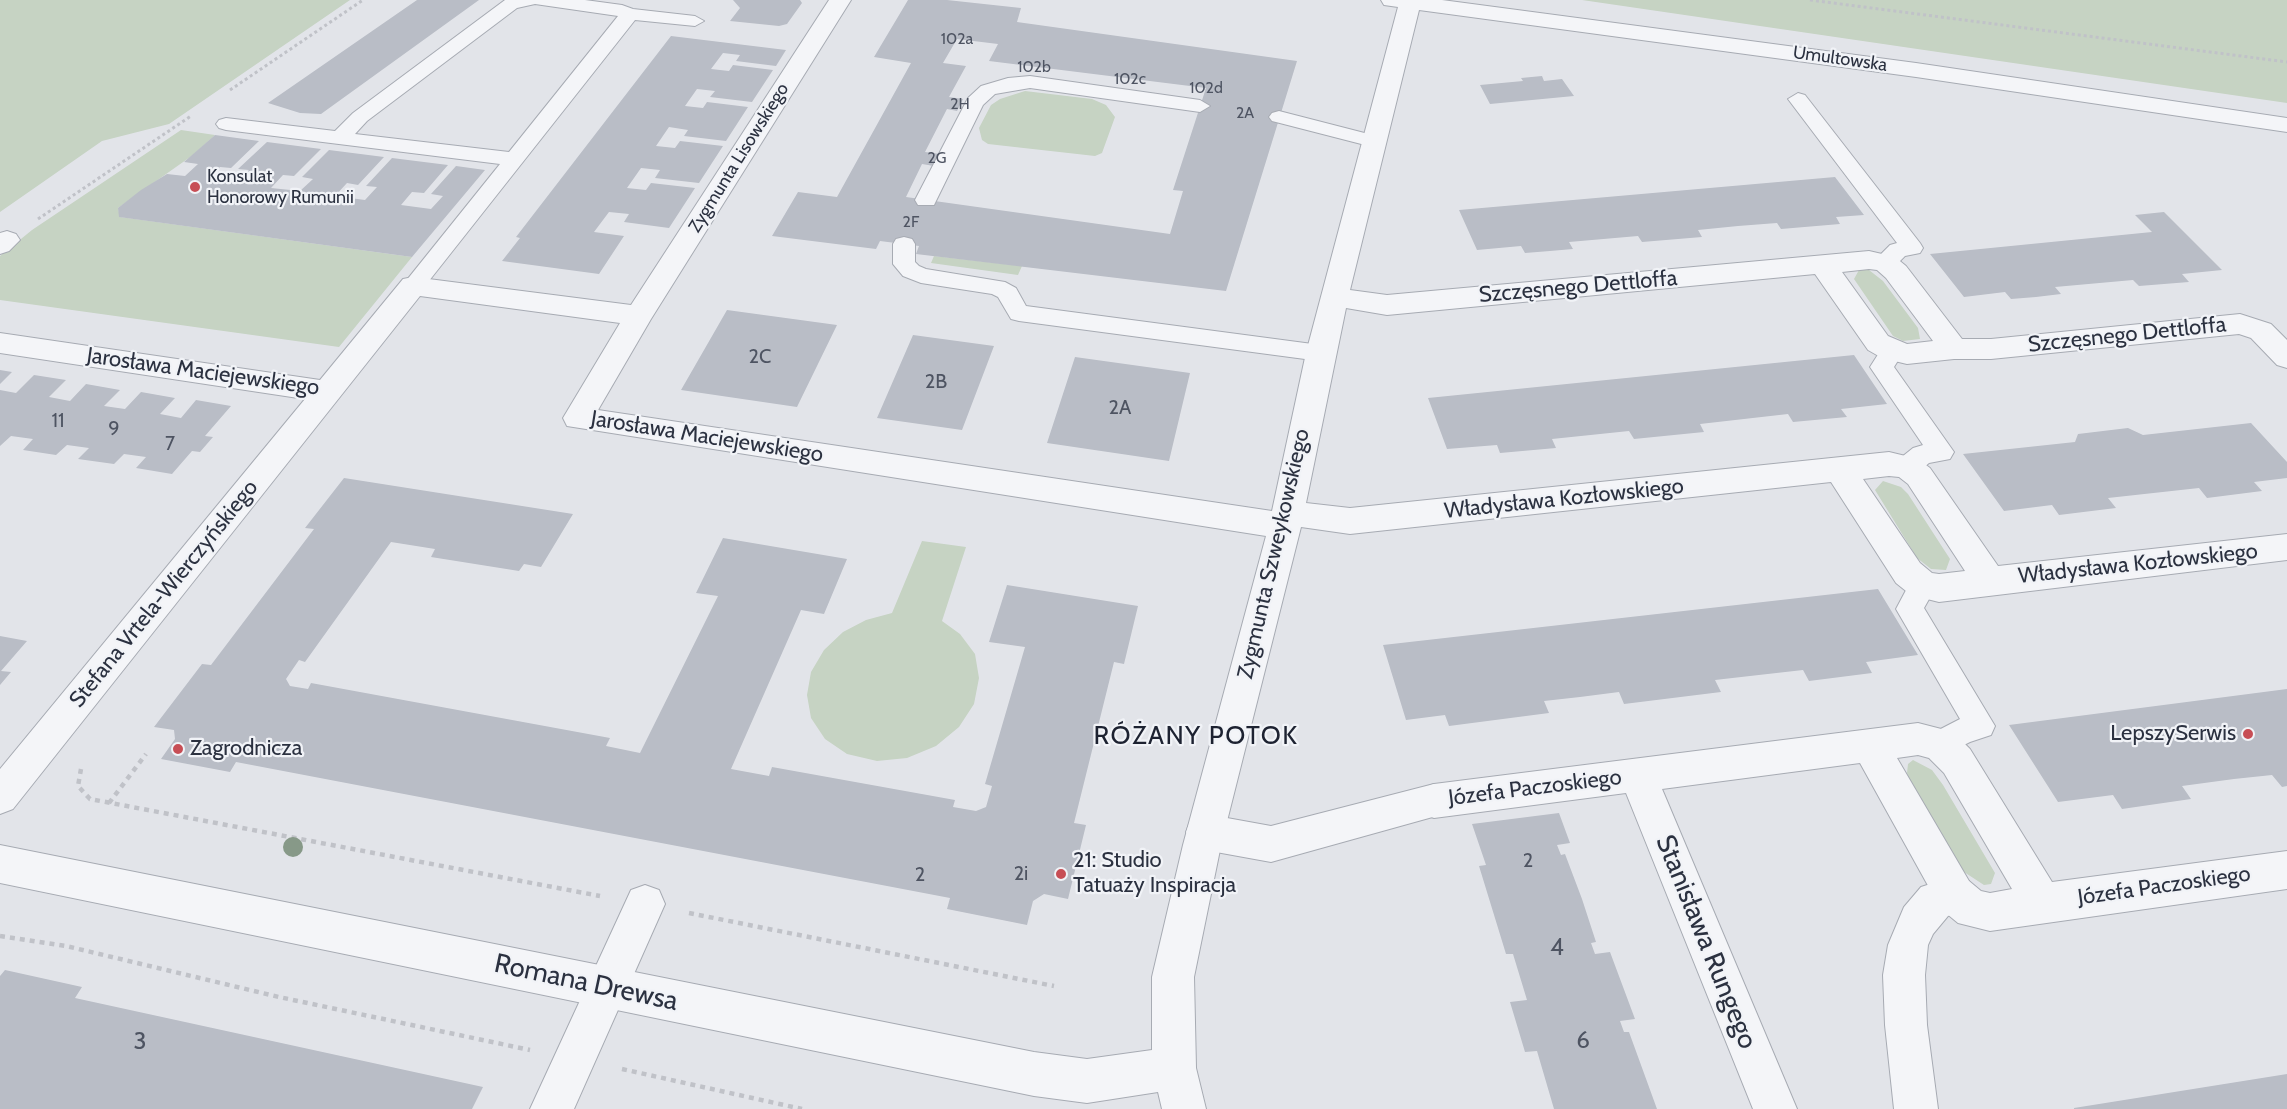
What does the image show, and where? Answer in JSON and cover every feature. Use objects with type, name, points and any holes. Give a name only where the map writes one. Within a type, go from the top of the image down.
[{"type":"street","name":"Zygmunta Lisowskiego","points":[[639,316],[840,0]]},
{"type":"street","name":"Umultowska","points":[[1401,1],[1905,68],[2287,125]]},
{"type":"street","name":"Zygmunta Szweykowskiego","points":[[1184,1109],[1174,1068],[1173,976],[1205,832],[1286,519],[1320,353],[1373,141],[1401,1]]},
{"type":"street","name":"Szczęsnego Dettloffa","points":[[1334,297],[1387,305],[1869,260],[1885,263]]},
{"type":"street","points":[[1885,263],[1896,272],[1954,349]]},
{"type":"street","points":[[1822,264],[1878,343],[1892,351]]},
{"type":"street","points":[[413,286],[639,316]]},
{"type":"street","name":"Jarosława Maciejewskiego","points":[[0,343],[328,392],[413,286]]},
{"type":"street","name":"Jarosława Maciejewskiego","points":[[639,316],[578,418],[1286,519]]},
{"type":"street","name":"Szczęsnego Dettloffa","points":[[1892,351],[1907,354],[1954,349],[1991,349],[2240,324],[2261,331],[2287,358]]},
{"type":"street","name":"Stefana Vrtela-Wierczyńskiego","points":[[0,797],[328,392]]},
{"type":"street","name":"Władysława Kozłowskiego","points":[[1286,519],[1350,521],[1889,464],[1906,467],[1919,476],[1990,580]]},
{"type":"street","points":[[1840,470],[1908,573],[1923,585]]},
{"type":"street","name":"Władysława Kozłowskiego","points":[[1923,585],[1940,588],[1990,580],[2287,547]]},
{"type":"street","name":"Józefa Paczoskiego","points":[[1205,832],[1271,844],[1434,801],[1918,739],[1940,744]]},
{"type":"street","points":[[1940,744],[1957,761],[2042,903]]},
{"type":"street","name":"Józefa Paczoskiego","points":[[1869,745],[1955,895],[1972,909],[1990,912],[2287,870]]},
{"type":"street","name":"Stanisława Rungego","points":[[1637,775],[1775,1109]]},
{"type":"street","name":"Romana Drewsa","points":[[0,864],[1034,1074],[1087,1082],[1174,1068]]},
{"type":"street","points":[[1916,1109],[1906,1025],[1904,975],[1908,945],[1918,921],[1935,901],[1955,895]]},
{"type":"street","points":[[552,1109],[645,904]]},
{"type":"lane","points":[[340,136],[360,117],[511,4],[529,0]]},
{"type":"lane","points":[[541,0],[622,10],[628,14],[695,21]]},
{"type":"lane","points":[[413,286],[625,21],[628,14]]},
{"type":"lane","points":[[926,200],[975,102],[988,90],[1008,84],[1030,82],[1200,106]]},
{"type":"lane","points":[[1798,99],[1912,248],[1898,250],[1885,263]]},
{"type":"lane","points":[[1279,117],[1373,141]]},
{"type":"lane","points":[[226,124],[340,136],[513,159]]},
{"type":"lane","points":[[904,244],[904,264],[911,271],[921,276],[997,287],[1008,293],[1011,304],[1019,313],[1320,353]]},
{"type":"lane","points":[[1892,351],[1882,367],[1941,452],[1922,455],[1906,467]]},
{"type":"lane","points":[[1923,585],[1910,609],[1980,726],[1962,731],[1940,744]]},
{"type":"path","points":[[226,93],[363,0]]},
{"type":"path","points":[[1810,0],[2287,62]]},
{"type":"path","points":[[3,243],[196,113]]},
{"type":"path","points":[[109,803],[146,754]]},
{"type":"path","points":[[82,758],[78,786],[90,799],[303,837],[1053,986]]},
{"type":"path","points":[[0,936],[66,946],[279,997],[802,1109]]},
{"type":"green space","points":[[0,0],[350,0],[169,124],[102,141],[0,212]]},
{"type":"green space","points":[[1582,0],[2287,0],[2287,103]]},
{"type":"green space","points":[[1025,91],[1092,99],[1106,105],[1115,117],[1102,153],[1095,156],[988,144],[982,140],[979,128],[991,105],[1000,99]]},
{"type":"green space","points":[[181,130],[215,135],[193,155],[118,208],[120,217],[412,257],[339,347],[0,300],[0,256],[32,230]]},
{"type":"green space","points":[[934,256],[1022,266],[1018,275],[931,263]]},
{"type":"green space","points":[[1859,270],[1869,270],[1883,281],[1918,328],[1920,339],[1903,341],[1893,336],[1854,279]]},
{"type":"green space","points":[[1883,481],[1901,487],[1908,494],[1950,559],[1946,570],[1931,569],[1917,558],[1875,490]]},
{"type":"green space","points":[[922,541],[966,547],[942,621],[960,634],[975,654],[979,678],[974,704],[959,727],[936,746],[907,758],[877,761],[847,754],[825,739],[811,718],[807,695],[811,672],[824,650],[843,632],[866,620],[892,613]]},
{"type":"green space","points":[[1913,760],[1932,770],[1943,785],[1995,873],[1991,884],[1984,885],[1964,872],[1911,782],[1907,773],[1908,764]]},
{"type":"building","points":[[417,0],[479,0],[321,114],[300,113],[268,103]]},
{"type":"building","points":[[733,0],[800,0],[802,3],[787,24],[779,26],[730,21],[740,8]]},
{"type":"building","points":[[908,0],[947,0],[1021,8],[1017,22],[1297,61],[1226,291],[916,254],[919,246],[880,241],[876,249],[772,236],[798,192],[837,197],[911,63],[874,57]],"holes":[[[957,39],[998,44],[989,61],[1206,88],[1173,190],[1183,191],[1170,234],[906,197],[922,164],[934,166],[940,154],[925,152],[947,109],[957,111],[963,99],[949,97],[966,66],[943,63]]]},
{"type":"building","points":[[671,36],[786,50],[776,66],[736,61],[740,55],[723,53],[711,69],[729,71],[733,65],[773,70],[752,102],[710,97],[715,91],[697,89],[685,106],[703,108],[707,102],[748,107],[726,141],[684,136],[688,130],[669,127],[656,146],[675,148],[680,141],[723,146],[699,183],[655,178],[660,170],[641,168],[627,188],[646,190],[651,183],[695,188],[669,228],[624,222],[629,214],[609,212],[594,232],[624,236],[599,274],[502,261],[520,238],[516,237]]},
{"type":"building","points":[[1542,76],[1544,81],[1562,79],[1574,96],[1490,104],[1480,85],[1523,81],[1521,78]]},
{"type":"building","points":[[215,135],[259,141],[231,168],[220,167],[207,179],[236,183],[249,170],[238,169],[267,142],[321,149],[294,176],[283,175],[271,188],[300,191],[313,179],[302,177],[329,150],[384,157],[358,185],[347,183],[335,196],[365,200],[377,187],[366,186],[392,158],[448,165],[424,193],[412,192],[401,205],[431,209],[443,196],[431,194],[456,166],[485,170],[412,257],[119,217],[118,208],[141,190],[167,174],[185,176],[198,164],[184,162]]},
{"type":"building","points":[[1835,177],[1864,215],[1836,217],[1840,224],[1781,229],[1777,223],[1698,230],[1702,237],[1642,242],[1638,236],[1569,242],[1573,249],[1525,253],[1521,246],[1477,250],[1459,210]]},
{"type":"building","points":[[2164,212],[2222,270],[2182,274],[2189,282],[2139,286],[2133,280],[2055,287],[2061,294],[2036,297],[2011,299],[2005,292],[1964,297],[1930,254],[2152,232],[2135,215]]},
{"type":"building","points":[[727,310],[837,325],[797,407],[681,390]]},
{"type":"building","points":[[913,335],[994,346],[962,430],[877,418]]},
{"type":"building","points":[[1854,355],[1887,404],[1841,409],[1847,417],[1793,422],[1788,414],[1700,424],[1704,432],[1634,439],[1629,431],[1552,439],[1556,448],[1500,453],[1497,445],[1447,449],[1428,398]]},
{"type":"building","points":[[1075,357],[1190,373],[1169,461],[1047,443]]},
{"type":"building","points":[[0,370],[12,372],[0,384]]},
{"type":"building","points":[[34,375],[66,380],[49,397],[70,401],[86,384],[120,390],[104,406],[125,409],[141,392],[175,398],[160,414],[181,418],[196,400],[231,406],[205,436],[213,437],[200,452],[192,451],[172,474],[136,468],[146,457],[124,454],[114,464],[78,459],[89,448],[67,445],[56,455],[23,450],[33,439],[11,436],[0,446],[0,390],[16,393]]},
{"type":"building","points":[[2251,423],[2287,462],[2287,478],[2254,482],[2262,491],[2207,498],[2199,488],[2108,498],[2116,508],[2059,515],[2052,505],[2004,511],[1963,454],[2075,442],[2078,434],[2128,428],[2143,435]]},
{"type":"building","points":[[344,478],[573,514],[541,567],[524,564],[519,571],[431,557],[435,549],[391,542],[305,662],[299,660],[286,679],[290,686],[308,689],[311,683],[610,738],[606,746],[640,753],[718,596],[696,593],[723,538],[847,559],[824,614],[801,610],[731,769],[769,776],[772,767],[955,800],[953,807],[976,811],[986,807],[992,786],[985,784],[1025,647],[989,642],[1007,585],[1138,606],[1124,664],[1114,662],[1074,823],[1086,825],[1068,899],[1044,894],[1033,901],[1027,925],[947,909],[950,898],[236,762],[230,772],[161,759],[175,739],[174,730],[154,727],[202,664],[211,665],[314,529],[305,528]]},
{"type":"building","points":[[1878,589],[1918,655],[1866,662],[1872,673],[1809,681],[1803,670],[1715,680],[1721,692],[1624,704],[1619,692],[1544,701],[1549,713],[1449,726],[1445,715],[1406,720],[1383,645]]},
{"type":"building","points":[[0,636],[27,641],[1,671],[11,672],[0,685]]},
{"type":"building","points":[[2287,689],[2287,786],[2282,787],[2272,775],[2182,786],[2191,799],[2122,809],[2113,795],[2058,802],[2009,725]]},
{"type":"building","points":[[1559,813],[1570,843],[1557,845],[1561,855],[1565,854],[1582,899],[1596,942],[1591,943],[1595,954],[1610,952],[1635,1019],[1620,1021],[1624,1032],[1629,1032],[1657,1109],[1554,1109],[1537,1051],[1525,1052],[1510,1002],[1527,1000],[1513,954],[1506,954],[1479,866],[1486,865],[1472,824]]},
{"type":"building","points":[[5,970],[82,987],[75,998],[483,1087],[472,1109],[0,1109],[0,976]]},
{"type":"building","points":[[2287,1074],[2287,1109],[2074,1109],[2074,1108]]},
{"type":"place","name":"Konsulat Honorowy Rumunii","points":[[195,187]]},
{"type":"place","name":"LepszySerwis","points":[[2248,734]]},
{"type":"place","name":"Zagrodnicza","points":[[178,749]]},
{"type":"place","name":"21: Studio Tatuaży Inspiracja","points":[[1061,874]]},
{"type":"district","name":"RÓŻANY POTOK","points":[[1196,736]]}]
